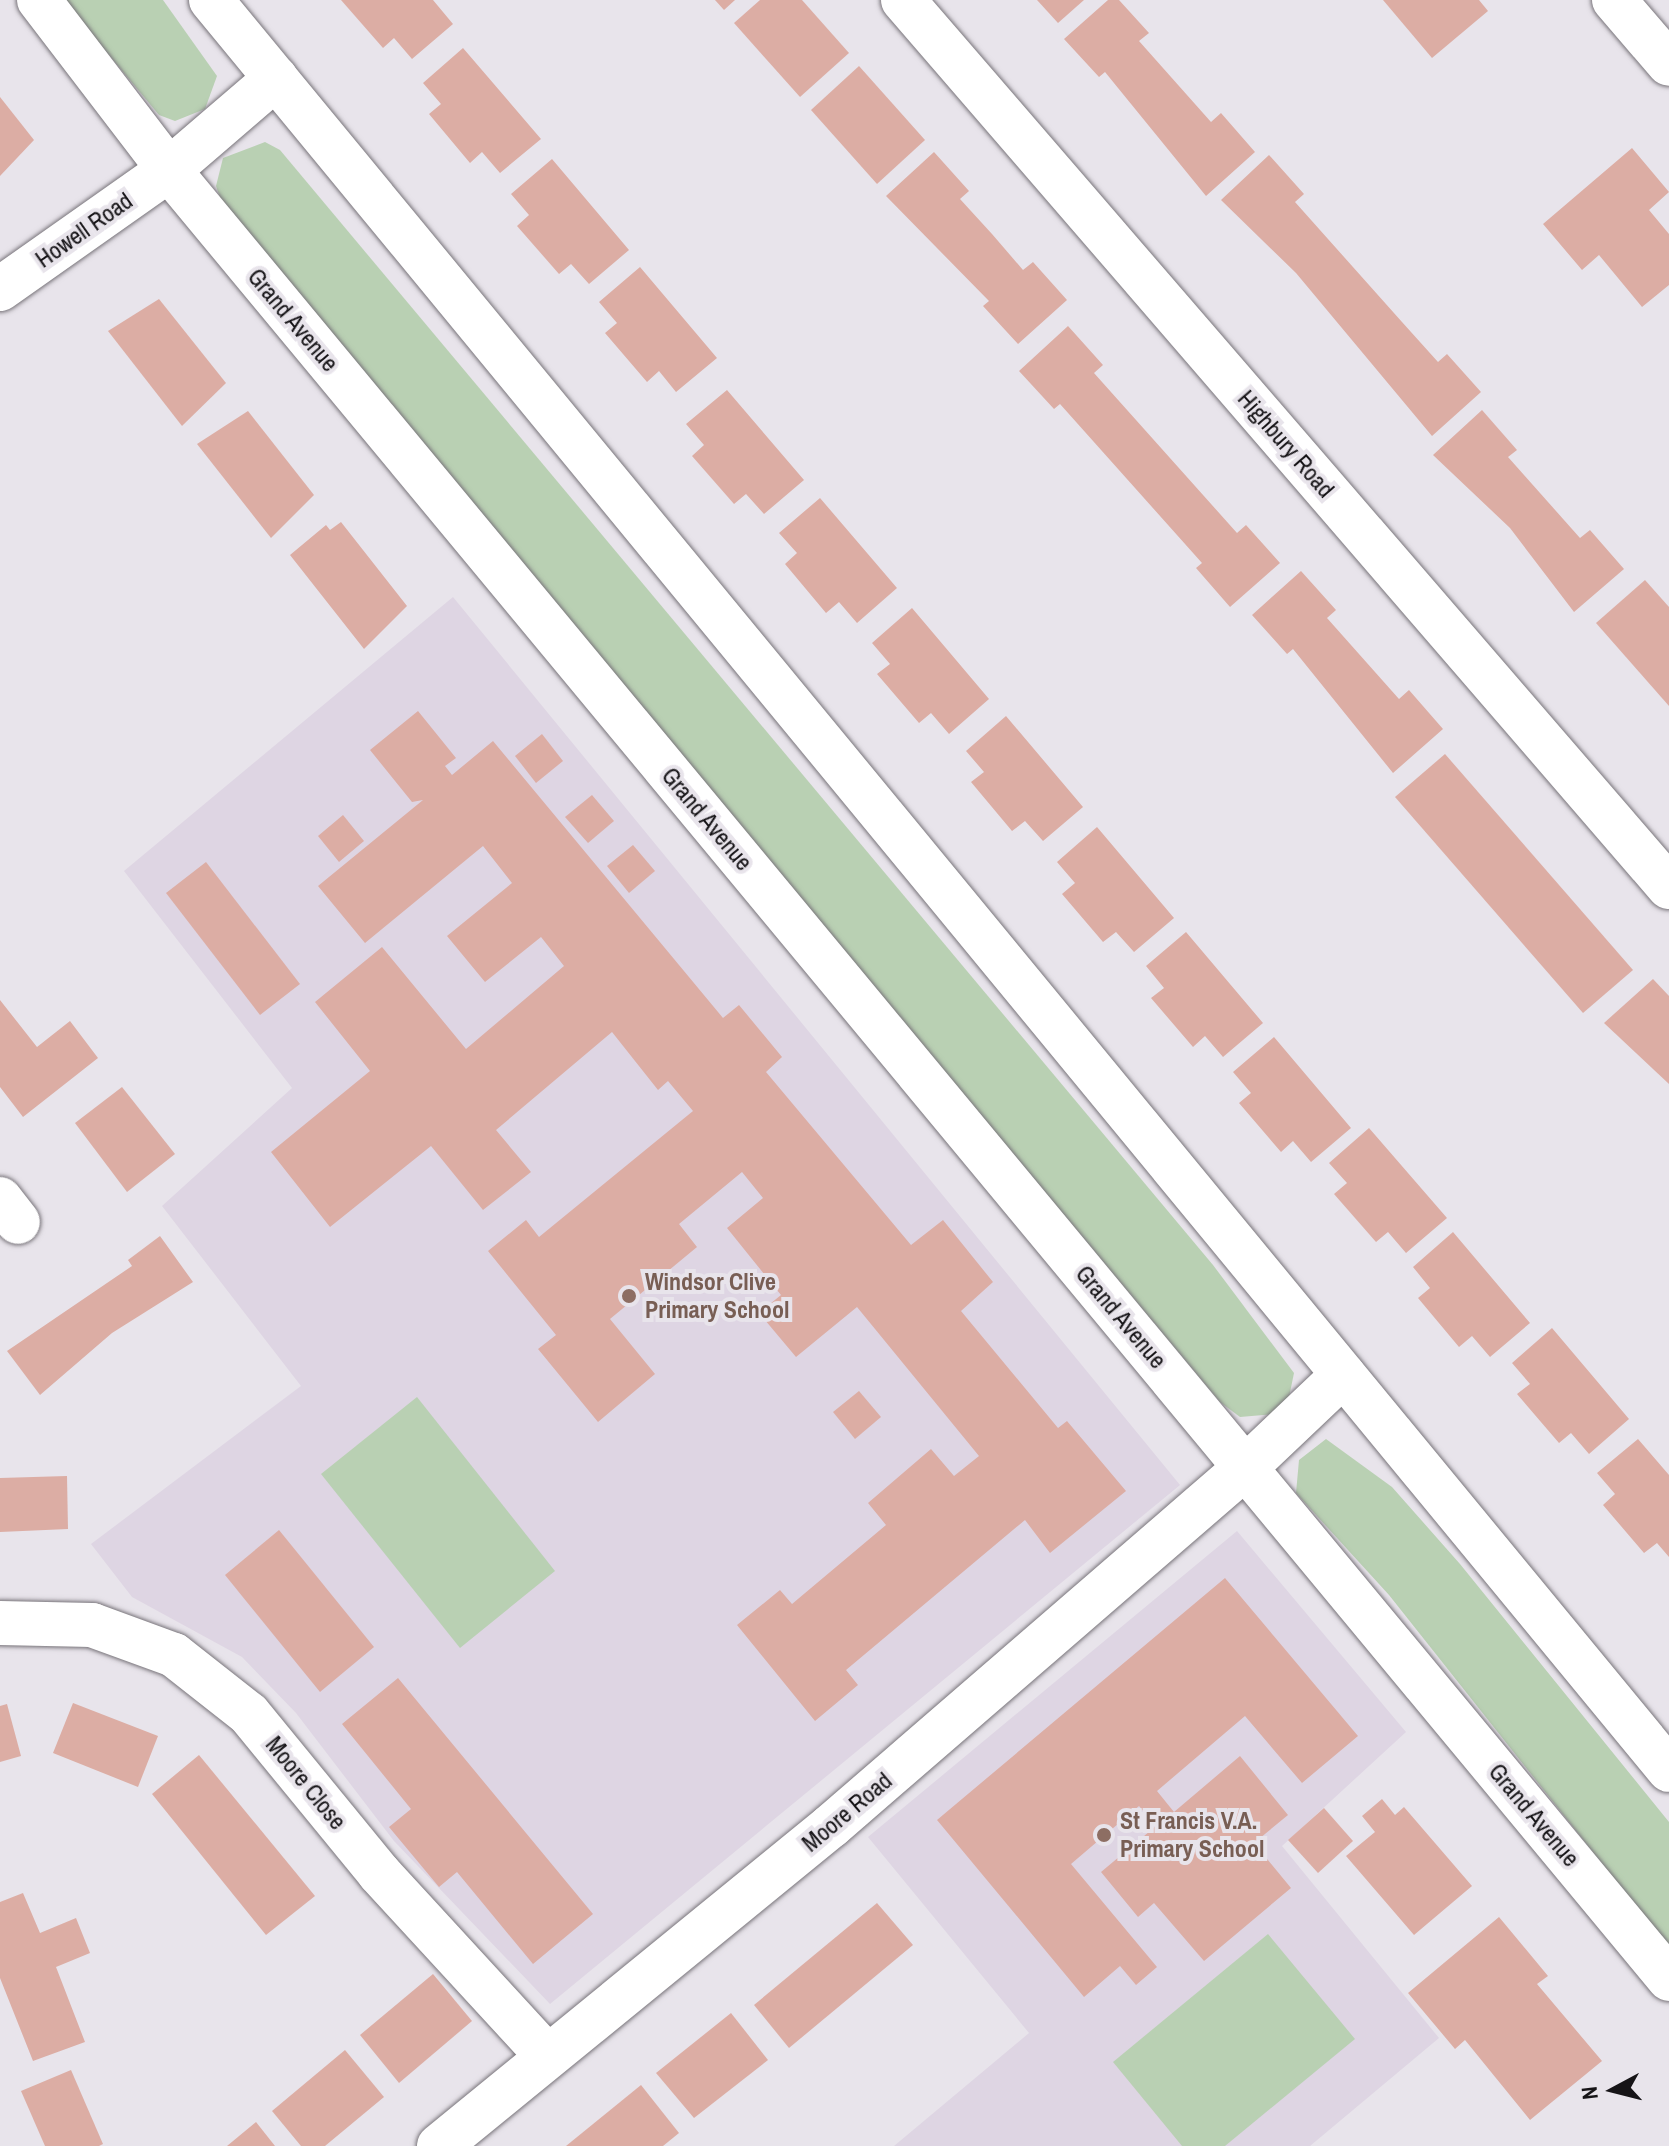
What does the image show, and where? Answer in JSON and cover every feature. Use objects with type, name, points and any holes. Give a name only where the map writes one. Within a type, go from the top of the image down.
[{"type":"street","name":"Grand Avenue","points":[[39,0],[169,170],[1669,1979]]},
{"type":"street","points":[[211,0],[1669,1770]]},
{"type":"street","name":"Highbury Road","points":[[903,0],[1669,887]]},
{"type":"street","points":[[1614,0],[1669,64]]},
{"type":"street","points":[[169,170],[276,78]]},
{"type":"street","name":"Howell Road","points":[[0,289],[169,170]]},
{"type":"street","points":[[1246,1467],[1343,1375]]},
{"type":"street","name":"Moore Road","points":[[439,2146],[831,1826],[1246,1467]]},
{"type":"street","name":"Moore Close","points":[[0,1623],[92,1625],[174,1655],[249,1714],[379,1873],[547,2056]]},
{"type":"shaded area","name":"Windsor Clive Primary School","points":[[453,597],[1180,1485],[550,2004],[394,1841],[296,1713],[242,1657],[132,1597],[91,1544],[301,1386],[162,1206],[292,1088],[124,871]]},
{"type":"shaded area","name":"St Francis V.A. Primary School","points":[[1237,1531],[1406,1732],[1282,1846],[1439,2038],[1310,2146],[894,2146],[1029,2033],[868,1837]]},
{"type":"green space","points":[[63,0],[163,0],[217,76],[205,109],[175,121],[159,115]]},
{"type":"green space","points":[[265,142],[280,150],[1213,1265],[1294,1373],[1288,1402],[1274,1414],[1240,1417],[1220,1402],[223,206],[216,186],[223,158]]},
{"type":"green space","points":[[417,1397],[555,1571],[460,1648],[321,1474]]},
{"type":"green space","points":[[1326,1439],[1392,1487],[1460,1564],[1669,1822],[1669,1948],[1389,1595],[1296,1493],[1299,1460]]},
{"type":"green space","points":[[1268,1934],[1355,2039],[1225,2146],[1182,2146],[1113,2062]]},
{"type":"building","points":[[341,0],[433,0],[453,24],[412,59],[394,38],[383,48]]},
{"type":"building","points":[[715,0],[735,0],[724,10]]},
{"type":"building","points":[[760,0],[802,0],[849,53],[800,97],[734,23]]},
{"type":"building","points":[[1037,0],[1084,0],[1058,23]]},
{"type":"building","points":[[1108,0],[1119,0],[1149,33],[1139,41],[1211,122],[1221,113],[1255,152],[1206,196],[1105,72],[1099,77],[1064,39]]},
{"type":"building","points":[[1383,0],[1479,0],[1488,11],[1432,58]]},
{"type":"building","points":[[463,48],[541,139],[500,173],[482,152],[470,163],[429,114],[441,104],[423,83]]},
{"type":"building","points":[[859,66],[925,140],[877,184],[811,110]]},
{"type":"building","points":[[0,97],[34,140],[0,176]]},
{"type":"building","points":[[1632,148],[1669,192],[1649,210],[1669,234],[1669,285],[1642,307],[1599,255],[1582,270],[1543,224]]},
{"type":"building","points":[[934,152],[969,191],[960,199],[1023,270],[1033,262],[1067,300],[1018,344],[983,306],[989,301],[886,196]]},
{"type":"building","points":[[1269,155],[1304,194],[1295,202],[1402,322],[1438,362],[1447,354],[1481,392],[1432,436],[1296,273],[1221,200]]},
{"type":"building","points":[[552,159],[629,250],[589,284],[571,264],[559,274],[517,226],[529,215],[511,194]]},
{"type":"building","points":[[640,267],[717,358],[676,392],[659,371],[647,382],[605,333],[617,323],[599,302]]},
{"type":"building","points":[[159,299],[226,383],[182,426],[108,331]]},
{"type":"building","points":[[1068,326],[1103,365],[1094,373],[1237,533],[1246,525],[1280,563],[1230,607],[1196,568],[1202,563],[1060,404],[1054,409],[1019,371]]},
{"type":"building","points":[[727,390],[804,480],[764,514],[746,494],[734,504],[692,456],[704,445],[686,424]]},
{"type":"building","points":[[1482,410],[1517,450],[1508,457],[1580,538],[1590,530],[1624,569],[1574,612],[1510,528],[1433,455]]},
{"type":"building","points":[[248,411],[314,495],[271,538],[197,444]]},
{"type":"building","points":[[820,498],[897,588],[857,623],[839,602],[826,613],[785,564],[797,553],[779,533]]},
{"type":"building","points":[[341,522],[407,606],[364,649],[290,555],[326,525],[330,530]]},
{"type":"building","points":[[1301,571],[1336,610],[1327,618],[1399,699],[1409,690],[1443,729],[1393,773],[1293,649],[1287,654],[1252,615]]},
{"type":"building","points":[[1645,580],[1669,607],[1669,706],[1596,623]]},
{"type":"building","points":[[912,608],[989,699],[949,734],[931,713],[919,723],[877,674],[890,664],[872,643]]},
{"type":"building","points":[[418,711],[456,758],[445,766],[452,775],[493,741],[723,1018],[739,1005],[782,1057],[766,1072],[911,1245],[943,1220],[993,1282],[961,1311],[1058,1428],[1067,1421],[1126,1491],[1050,1553],[1025,1520],[846,1670],[858,1685],[815,1721],[737,1625],[780,1590],[792,1604],[886,1525],[868,1503],[931,1449],[954,1476],[979,1456],[857,1307],[796,1357],[759,1313],[781,1295],[727,1228],[763,1198],[742,1172],[679,1224],[697,1247],[610,1319],[655,1374],[598,1422],[538,1349],[556,1335],[488,1251],[526,1220],[539,1237],[693,1111],[668,1081],[658,1090],[612,1032],[496,1130],[531,1172],[483,1210],[431,1146],[330,1227],[271,1152],[370,1071],[315,1002],[382,947],[466,1049],[564,966],[541,937],[485,982],[447,936],[512,883],[483,846],[365,943],[318,886],[423,800],[412,802],[370,750]]},
{"type":"building","points":[[1006,716],[1083,807],[1043,841],[1025,821],[1012,831],[971,782],[984,772],[966,751]]},
{"type":"building","points":[[542,734],[563,761],[536,783],[515,756]]},
{"type":"building","points":[[1445,754],[1633,970],[1583,1013],[1395,797]]},
{"type":"building","points":[[592,795],[614,821],[588,843],[565,817]]},
{"type":"building","points":[[343,815],[364,841],[339,862],[318,836]]},
{"type":"building","points":[[1097,827],[1174,918],[1134,952],[1116,932],[1103,942],[1062,894],[1075,883],[1057,862]]},
{"type":"building","points":[[633,845],[655,871],[629,893],[607,866]]},
{"type":"building","points":[[206,862],[300,984],[260,1015],[166,893]]},
{"type":"building","points":[[1186,932],[1263,1023],[1223,1057],[1205,1036],[1193,1047],[1151,998],[1164,988],[1146,966]]},
{"type":"building","points":[[1653,979],[1669,996],[1669,1084],[1604,1023]]},
{"type":"building","points":[[0,1000],[37,1047],[70,1021],[98,1058],[23,1117],[0,1087]]},
{"type":"building","points":[[1274,1037],[1351,1128],[1311,1162],[1293,1141],[1281,1152],[1239,1103],[1251,1093],[1233,1072]]},
{"type":"building","points":[[122,1087],[175,1154],[127,1192],[75,1123]]},
{"type":"building","points":[[1369,1128],[1447,1218],[1406,1253],[1388,1232],[1376,1242],[1334,1194],[1347,1183],[1329,1163]]},
{"type":"building","points":[[1453,1232],[1530,1323],[1490,1357],[1472,1336],[1459,1347],[1418,1298],[1430,1288],[1413,1267]]},
{"type":"building","points":[[160,1236],[193,1282],[112,1333],[40,1395],[7,1351],[132,1266],[128,1260]]},
{"type":"building","points":[[1552,1328],[1629,1419],[1589,1454],[1571,1433],[1559,1443],[1517,1394],[1530,1384],[1512,1363]]},
{"type":"building","points":[[859,1391],[881,1417],[855,1439],[833,1412]]},
{"type":"building","points":[[1638,1439],[1669,1475],[1669,1557],[1657,1543],[1644,1553],[1603,1505],[1615,1494],[1597,1473]]},
{"type":"building","points":[[67,1476],[68,1529],[0,1532],[0,1478]]},
{"type":"building","points":[[279,1530],[374,1647],[320,1692],[225,1575]]},
{"type":"building","points":[[1225,1578],[1358,1736],[1302,1783],[1245,1716],[1157,1791],[1174,1812],[1240,1756],[1288,1815],[1254,1843],[1291,1888],[1204,1961],[1154,1903],[1138,1917],[1101,1872],[1156,1826],[1139,1806],[1071,1864],[1157,1967],[1136,1985],[1120,1966],[1084,1997],[937,1820]]},
{"type":"building","points":[[398,1678],[593,1914],[533,1964],[457,1872],[439,1887],[389,1827],[411,1809],[342,1724]]},
{"type":"building","points":[[73,1703],[158,1736],[138,1787],[53,1753]]},
{"type":"building","points":[[7,1704],[21,1756],[0,1762],[0,1706]]},
{"type":"building","points":[[199,1755],[315,1896],[266,1935],[152,1794]]},
{"type":"building","points":[[1382,1799],[1395,1815],[1404,1807],[1472,1886],[1414,1935],[1346,1856],[1375,1832],[1362,1816]]},
{"type":"building","points":[[1324,1808],[1353,1841],[1318,1873],[1288,1840]]},
{"type":"building","points":[[23,1893],[40,1933],[76,1918],[90,1953],[56,1967],[85,2042],[33,2061],[0,1978],[0,1902]]},
{"type":"building","points":[[877,1903],[913,1945],[789,2048],[754,2005]]},
{"type":"building","points":[[1499,1917],[1548,1976],[1537,1984],[1602,2061],[1530,2120],[1465,2040],[1455,2049],[1408,1993]]},
{"type":"building","points":[[433,1974],[472,2021],[399,2083],[360,2035]]},
{"type":"building","points":[[731,2013],[768,2060],[694,2118],[656,2073]]},
{"type":"building","points":[[345,2050],[384,2097],[325,2146],[301,2146],[272,2111]]},
{"type":"building","points":[[71,2070],[103,2144],[99,2146],[45,2146],[21,2091]]},
{"type":"building","points":[[641,2085],[679,2133],[663,2146],[566,2146]]},
{"type":"building","points":[[256,2122],[275,2146],[227,2146]]},
{"type":"place","name":"Windsor Clive Primary School","points":[[629,1296]]},
{"type":"place","name":"St Francis V.A. Primary School","points":[[1104,1835]]}]
